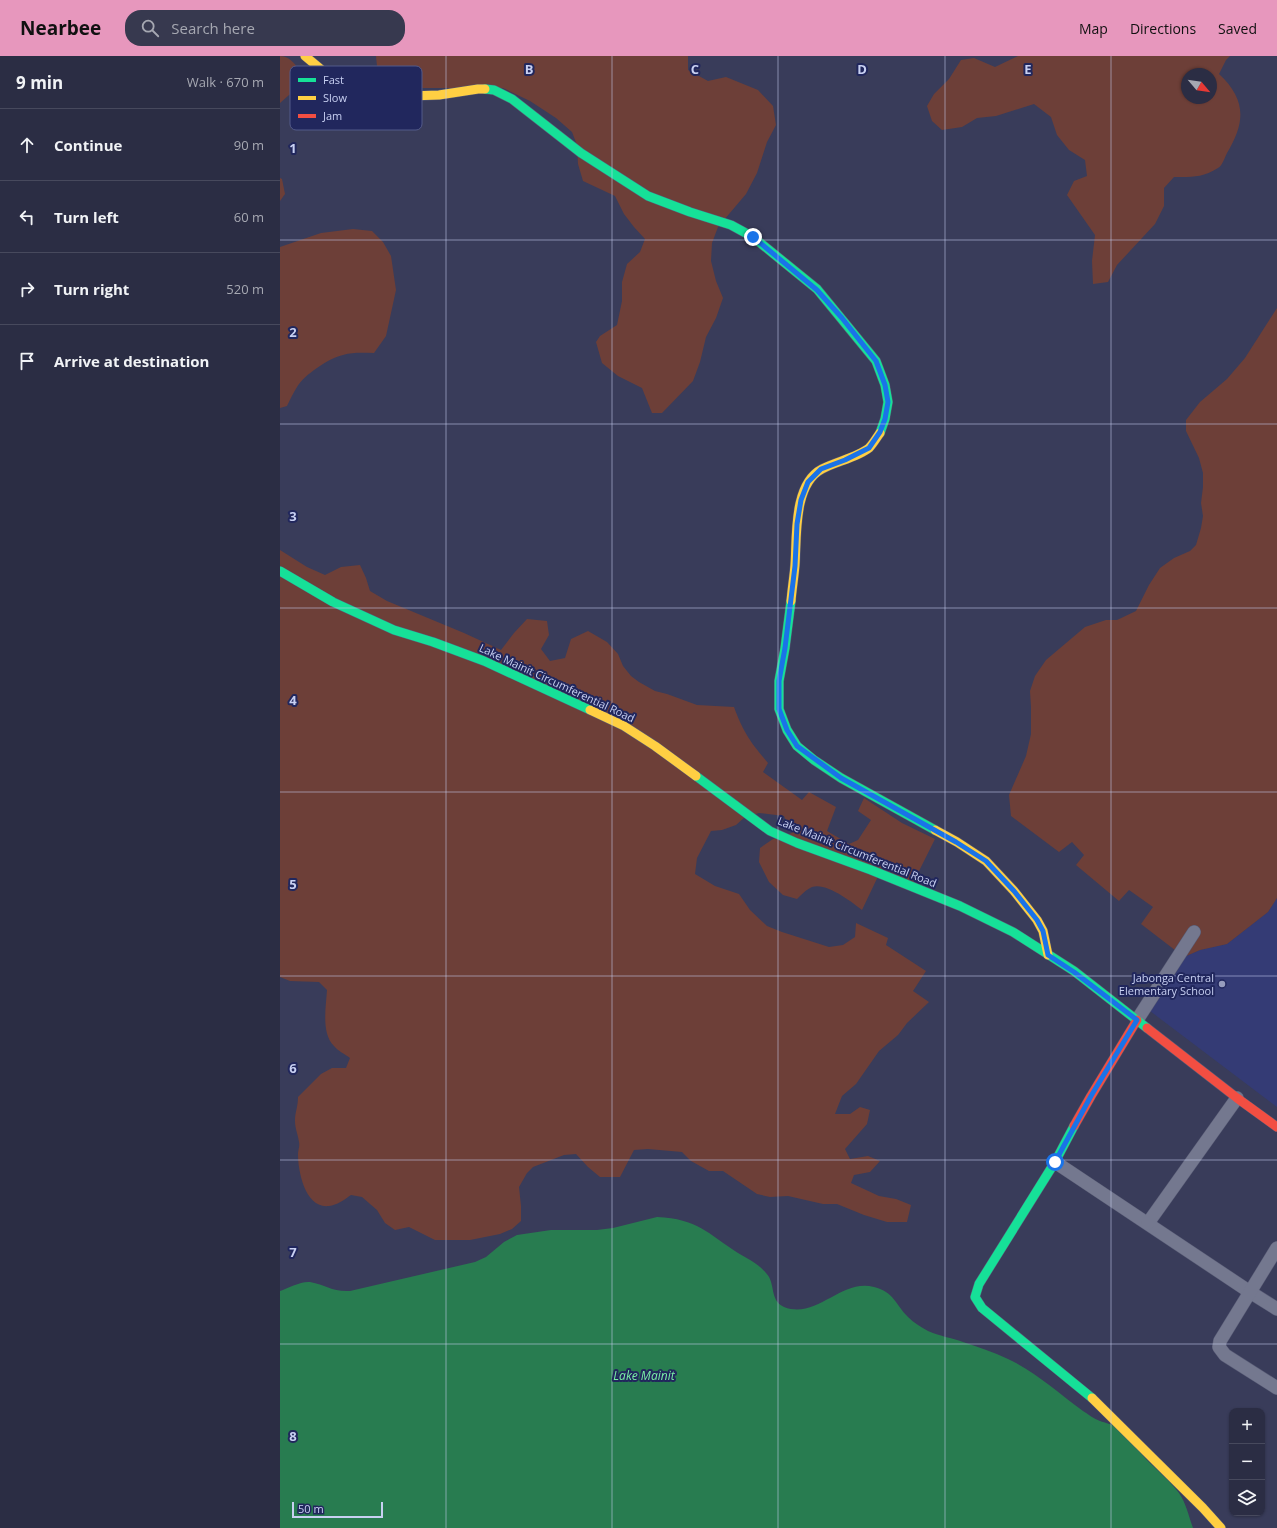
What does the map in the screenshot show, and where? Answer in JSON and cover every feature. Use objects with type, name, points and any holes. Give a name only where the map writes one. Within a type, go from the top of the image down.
[{"type":"street","points":[[305,56],[317,66]]},
{"type":"street","points":[[422,96],[439,95],[478,89],[494,90],[512,99],[581,154],[648,196],[690,212],[731,225],[753,237],[817,290],[842,318],[876,361],[885,385],[888,402],[885,419],[880,432],[869,448],[845,460],[821,469],[808,482],[801,500],[797,524],[795,566],[785,648],[779,681],[779,709],[787,730],[797,746],[814,760],[841,778],[956,842],[986,861],[1014,891],[1037,920],[1043,931],[1048,955]]},
{"type":"street","name":"Lake Mainit Circumferential Road","points":[[280,571],[333,602],[380,624],[484,661],[624,726],[694,774],[718,794],[770,831],[797,843],[871,870],[960,906],[1013,932],[1074,972],[1236,1098],[1277,1127]]},
{"type":"street","points":[[1194,932],[1137,1020],[1091,1096],[1055,1162],[978,1284],[975,1297],[978,1303],[1095,1400],[1203,1508],[1221,1528]]},
{"type":"street","points":[[1148,1223],[1236,1098]]},
{"type":"street","points":[[1055,1162],[1277,1309]]},
{"type":"street","points":[[1277,1248],[1220,1341],[1220,1347],[1225,1355],[1277,1388]]},
{"type":"shaded area","points":[[280,56],[284,56],[297,66],[290,66],[290,94],[280,103]]},
{"type":"shaded area","points":[[376,56],[688,56],[688,70],[708,81],[726,77],[758,90],[773,106],[776,125],[767,142],[757,173],[746,194],[718,227],[712,243],[711,261],[716,281],[723,298],[716,318],[706,337],[700,362],[693,381],[662,413],[652,413],[642,388],[618,376],[602,363],[596,342],[600,336],[617,325],[622,301],[622,282],[627,264],[640,252],[645,239],[624,214],[615,196],[583,181],[578,164],[577,145],[572,132],[556,118],[530,101],[503,88],[422,88],[422,66],[377,66]]},
{"type":"shaded area","points":[[1018,56],[1230,56],[1226,60],[1219,74],[1228,83],[1238,102],[1240,121],[1238,131],[1221,165],[1218,168],[1207,174],[1191,177],[1174,177],[1164,188],[1164,206],[1155,224],[1117,265],[1108,282],[1093,284],[1092,261],[1095,235],[1067,195],[1074,181],[1087,176],[1085,160],[1069,150],[1057,135],[1051,117],[1034,104],[996,116],[977,118],[962,127],[942,130],[932,121],[927,106],[934,94],[949,79],[961,60],[974,58],[995,67]]},
{"type":"shaded area","points":[[280,178],[282,179],[285,194],[280,201]]},
{"type":"shaded area","points":[[353,229],[372,231],[383,242],[391,256],[396,290],[386,336],[374,353],[355,353],[343,355],[317,368],[300,382],[287,406],[280,408],[280,247],[321,233]]},
{"type":"shaded area","points":[[1277,308],[1277,898],[1268,912],[1227,944],[1200,950],[1184,957],[1141,924],[1153,907],[1129,890],[1119,901],[1076,865],[1084,855],[1072,842],[1059,852],[1011,816],[1009,795],[1026,756],[1031,734],[1030,691],[1035,676],[1046,660],[1085,627],[1106,620],[1117,620],[1136,611],[1149,585],[1160,568],[1174,558],[1190,551],[1196,545],[1203,516],[1201,503],[1203,473],[1199,458],[1186,431],[1186,420],[1200,402],[1227,379],[1245,358]]},
{"type":"shaded area","points":[[280,550],[307,567],[325,575],[341,567],[360,565],[370,591],[387,601],[501,650],[527,619],[547,621],[549,635],[541,649],[550,661],[565,658],[571,639],[588,631],[607,642],[618,654],[623,666],[631,676],[655,691],[697,705],[734,707],[748,737],[768,763],[763,772],[802,800],[809,792],[836,807],[827,831],[849,844],[858,840],[871,820],[858,811],[864,798],[902,823],[935,839],[913,883],[882,868],[862,910],[852,902],[824,887],[812,887],[797,899],[783,895],[769,882],[759,862],[760,848],[773,839],[792,833],[784,816],[759,813],[745,817],[736,825],[722,830],[711,831],[697,858],[695,874],[715,886],[739,894],[750,910],[767,926],[829,947],[843,945],[855,937],[856,923],[888,938],[886,945],[926,971],[913,991],[929,1002],[907,1023],[898,1035],[879,1051],[856,1084],[842,1096],[835,1114],[850,1114],[860,1107],[870,1110],[867,1124],[845,1149],[850,1159],[868,1156],[880,1161],[870,1172],[854,1175],[851,1183],[879,1196],[896,1199],[911,1205],[907,1222],[887,1222],[864,1215],[837,1204],[823,1204],[788,1196],[770,1197],[757,1194],[723,1171],[709,1171],[691,1161],[682,1152],[648,1149],[634,1150],[620,1177],[600,1177],[576,1154],[564,1155],[533,1167],[527,1173],[519,1187],[521,1221],[512,1229],[500,1234],[470,1240],[435,1240],[409,1227],[395,1230],[385,1223],[377,1210],[362,1197],[351,1195],[338,1203],[329,1206],[314,1202],[304,1188],[299,1170],[299,1144],[295,1127],[298,1097],[321,1074],[332,1068],[346,1068],[350,1058],[336,1048],[330,1041],[327,1034],[325,1012],[327,990],[319,982],[290,981],[280,977]]},
{"type":"shaded area","name":"Jabonga Central Elementary School","points":[[1277,898],[1277,1107],[1150,1011],[1184,957],[1200,950],[1227,944],[1268,912]]},
{"type":"water","name":"Lake Mainit","points":[[657,1217],[683,1221],[701,1228],[757,1264],[769,1277],[776,1300],[784,1307],[796,1310],[807,1308],[851,1288],[862,1286],[874,1287],[881,1289],[890,1295],[908,1317],[928,1331],[986,1350],[1018,1364],[1037,1376],[1091,1416],[1120,1430],[1179,1493],[1193,1528],[280,1528],[280,1291],[299,1284],[310,1282],[338,1290],[350,1291],[475,1262],[486,1257],[504,1242],[517,1235],[551,1230],[597,1230],[613,1228]]},
{"type":"traffic: fast","points":[[485,89],[494,90],[512,99],[581,153],[648,196],[690,212],[731,225],[753,237],[817,289],[876,361],[885,385],[888,402],[885,419],[880,433]]},
{"type":"traffic: fast","points":[[280,571],[333,602],[394,630],[433,642],[484,661],[590,710]]},
{"type":"traffic: fast","points":[[791,601],[779,681],[779,709],[787,730],[797,746],[814,760],[841,778],[935,830]]},
{"type":"traffic: fast","points":[[696,776],[770,831],[797,843],[871,870],[960,906],[1013,932],[1074,971],[1147,1028]]},
{"type":"traffic: fast","points":[[1074,1126],[1055,1162],[979,1284],[975,1297],[982,1308],[1092,1398]]},
{"type":"traffic: slow","points":[[305,56],[317,66]]},
{"type":"traffic: slow","points":[[422,96],[485,89]]},
{"type":"traffic: slow","points":[[791,601],[798,512],[806,486],[813,476],[822,469],[859,454],[869,448],[880,433]]},
{"type":"traffic: slow","points":[[590,710],[624,726],[655,746],[696,776]]},
{"type":"traffic: slow","points":[[935,830],[986,861],[1014,891],[1037,920],[1043,931],[1048,955]]},
{"type":"traffic: slow","points":[[1092,1398],[1203,1508],[1221,1528]]},
{"type":"traffic: jam","points":[[1074,1126],[1137,1020]]},
{"type":"traffic: jam","points":[[1147,1028],[1277,1127]]},
{"type":"place","name":"Jabonga Central Elementary School","points":[[1222,984]]},
{"type":"route","points":[[753,237],[817,290],[842,318],[876,361],[885,385],[888,402],[885,419],[880,432],[869,448],[845,460],[821,469],[808,482],[801,500],[797,524],[795,566],[785,648],[779,681],[779,709],[787,730],[797,746],[814,760],[841,778],[956,842],[986,861],[1014,891],[1037,920],[1043,931],[1048,955],[1074,972],[1137,1020],[1091,1096],[1055,1162]]}]
